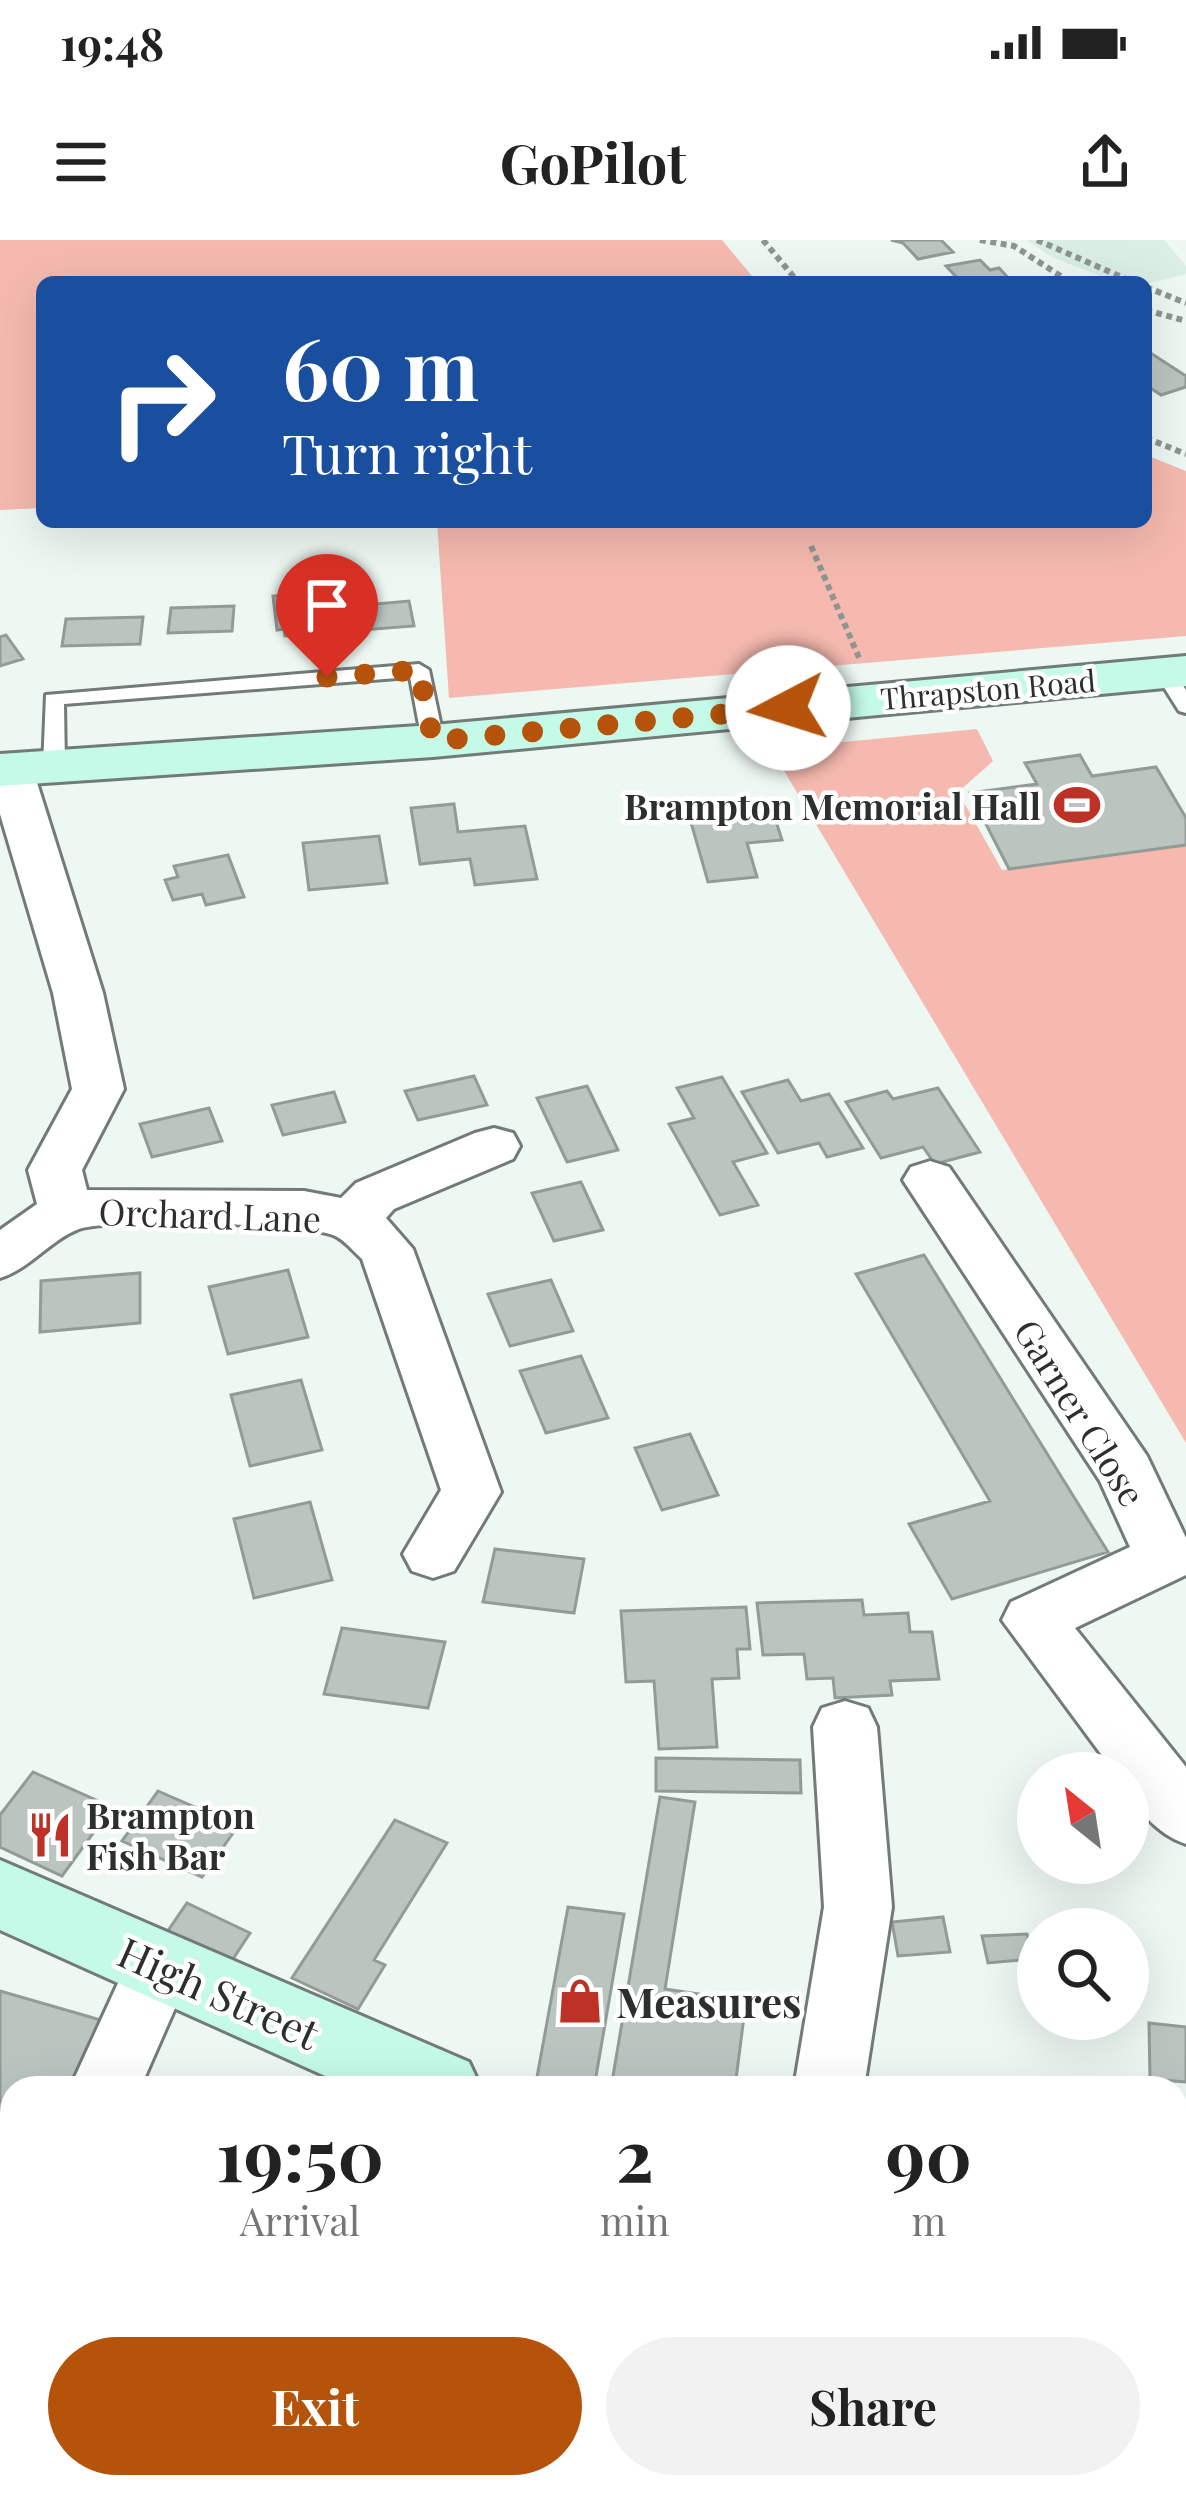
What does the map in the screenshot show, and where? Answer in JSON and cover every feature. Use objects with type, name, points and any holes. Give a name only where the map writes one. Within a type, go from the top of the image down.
[{"type":"main road","name":"Thrapston Road","points":[[21,769],[433,741],[877,700],[1179,684]]},
{"type":"main road","name":"High Street","points":[[0,1894],[412,2076]]},
{"type":"street","name":"Orchard Lane","points":[[21,769],[98,1089],[55,1170],[66,1211]]},
{"type":"street","name":"Orchard Lane","points":[[353,1220],[375,1196],[494,1146]]},
{"type":"street","name":"Garner Close","points":[[930,1180],[1126,1472],[1165,1558],[1033,1620],[1186,1816]]},
{"type":"street","name":"Orchard Lane","points":[[0,1258],[66,1211],[127,1205],[304,1210],[353,1220],[386,1249],[471,1492],[433,1554]]},
{"type":"street","points":[[831,2076],[858,1907],[845,1727]]},
{"type":"street","points":[[110,2076],[159,1967]]},
{"type":"lane","points":[[21,769],[53,699],[419,670],[433,741]]},
{"type":"path","points":[[763,240],[793,276]]},
{"type":"path","points":[[1036,240],[1119,276]]},
{"type":"path","points":[[980,241],[1014,245],[1061,276]]},
{"type":"path","points":[[1152,289],[1186,303]]},
{"type":"path","points":[[1152,312],[1186,321]]},
{"type":"path","points":[[1152,440],[1186,454]]},
{"type":"path","points":[[811,546],[877,700]]},
{"type":"shaded area","points":[[0,240],[722,240],[752,276],[36,276],[36,508],[0,510]]},
{"type":"shaded area","points":[[1027,240],[1164,240],[1186,266],[1186,274],[1152,282],[1152,276],[1100,276],[1052,257]]},
{"type":"shaded area","points":[[1152,457],[1186,471],[1186,636],[449,698],[437,528],[1152,528]]},
{"type":"shaded area","points":[[977,729],[993,761],[958,792],[1002,870],[1186,843],[1186,1443],[771,749]]},
{"type":"building","points":[[891,240],[941,240],[953,252],[918,259],[903,243]]},
{"type":"building","points":[[980,260],[1006,276],[955,276],[946,266]]},
{"type":"building","points":[[1152,354],[1186,376],[1186,387],[1161,395],[1152,389]]},
{"type":"building","points":[[326,591],[329,608],[409,601],[414,626],[285,636],[284,629],[277,630],[273,596]]},
{"type":"building","points":[[234,606],[232,631],[168,633],[171,608]]},
{"type":"building","points":[[143,617],[140,644],[62,646],[66,619]]},
{"type":"building","points":[[6,635],[23,659],[0,666],[0,637]]},
{"type":"building","name":"Brampton Memorial Hall","points":[[1080,755],[1092,776],[1156,767],[1186,818],[1186,845],[1009,869],[970,793],[1037,784],[1025,763]]},
{"type":"building","points":[[454,804],[458,832],[525,826],[537,879],[475,885],[470,859],[420,864],[411,808]]},
{"type":"building","points":[[736,808],[739,818],[774,815],[782,840],[747,843],[757,877],[708,882],[688,812]]},
{"type":"building","points":[[379,836],[387,883],[309,890],[303,843]]},
{"type":"building","points":[[228,855],[244,897],[206,905],[202,894],[173,900],[165,880],[178,877],[174,866]]},
{"type":"building","points":[[474,1076],[487,1105],[418,1120],[405,1091]]},
{"type":"building","points":[[722,1077],[767,1153],[733,1162],[758,1205],[720,1215],[669,1124],[694,1118],[677,1088]]},
{"type":"building","points":[[788,1080],[801,1101],[829,1094],[863,1148],[827,1157],[819,1143],[778,1153],[742,1092]]},
{"type":"building","points":[[587,1086],[618,1150],[567,1162],[537,1098]]},
{"type":"building","points":[[938,1088],[980,1152],[935,1164],[923,1147],[881,1158],[846,1102],[887,1091],[893,1099]]},
{"type":"building","points":[[334,1092],[345,1122],[283,1135],[272,1105]]},
{"type":"building","points":[[209,1108],[222,1141],[152,1157],[140,1124]]},
{"type":"building","points":[[581,1182],[603,1230],[554,1241],[532,1193]]},
{"type":"building","points":[[924,1255],[1108,1552],[952,1599],[909,1524],[990,1501],[856,1274]]},
{"type":"building","points":[[288,1270],[308,1337],[228,1354],[209,1287]]},
{"type":"building","points":[[140,1273],[140,1323],[40,1332],[41,1281]]},
{"type":"building","points":[[551,1280],[573,1331],[510,1346],[488,1294]]},
{"type":"building","points":[[581,1356],[608,1418],[546,1433],[520,1371]]},
{"type":"building","points":[[301,1380],[322,1450],[250,1466],[231,1395]]},
{"type":"building","points":[[690,1434],[718,1495],[662,1510],[635,1448]]},
{"type":"building","points":[[310,1502],[332,1580],[254,1598],[234,1519]]},
{"type":"building","points":[[495,1549],[584,1559],[574,1613],[483,1602]]},
{"type":"building","points":[[862,1600],[864,1615],[908,1613],[910,1632],[932,1632],[939,1679],[890,1681],[892,1695],[835,1698],[833,1678],[807,1679],[804,1654],[763,1655],[757,1603]]},
{"type":"building","points":[[746,1607],[750,1649],[737,1649],[739,1678],[712,1679],[717,1747],[659,1749],[654,1681],[626,1682],[621,1611]]},
{"type":"building","points":[[342,1628],[445,1642],[428,1708],[324,1694]]},
{"type":"building","points":[[656,1758],[800,1760],[801,1793],[656,1791]]},
{"type":"building","points":[[33,1772],[112,1807],[62,1876],[0,1847],[0,1815]]},
{"type":"building","points":[[158,1791],[238,1826],[202,1877],[122,1841]]},
{"type":"building","points":[[660,1797],[695,1802],[665,1989],[746,2001],[736,2076],[613,2076]]},
{"type":"building","points":[[395,1820],[447,1843],[374,1960],[385,1965],[358,2009],[292,1978]]},
{"type":"building","points":[[187,1903],[250,1933],[227,1968],[163,1938]]},
{"type":"building","name":"Measures","points":[[568,1907],[624,1914],[596,2076],[537,2076]]},
{"type":"building","points":[[943,1917],[950,1952],[898,1956],[892,1922]]},
{"type":"building","points":[[1017,1934],[1017,1960],[988,1963],[982,1936]]},
{"type":"building","points":[[0,1991],[104,2021],[78,2076],[0,2076]]},
{"type":"building","points":[[1149,2023],[1186,2027],[1186,2076],[1150,2076]]},
{"type":"place","name":"Brampton Memorial Hall","points":[[1077,805]]},
{"type":"place","name":"Brampton Fish Bar","points":[[50,1835]]},
{"type":"place","name":"Measures","points":[[580,2001]]},
{"type":"route","points":[[327,677],[419,670],[433,741],[788,708]]}]
